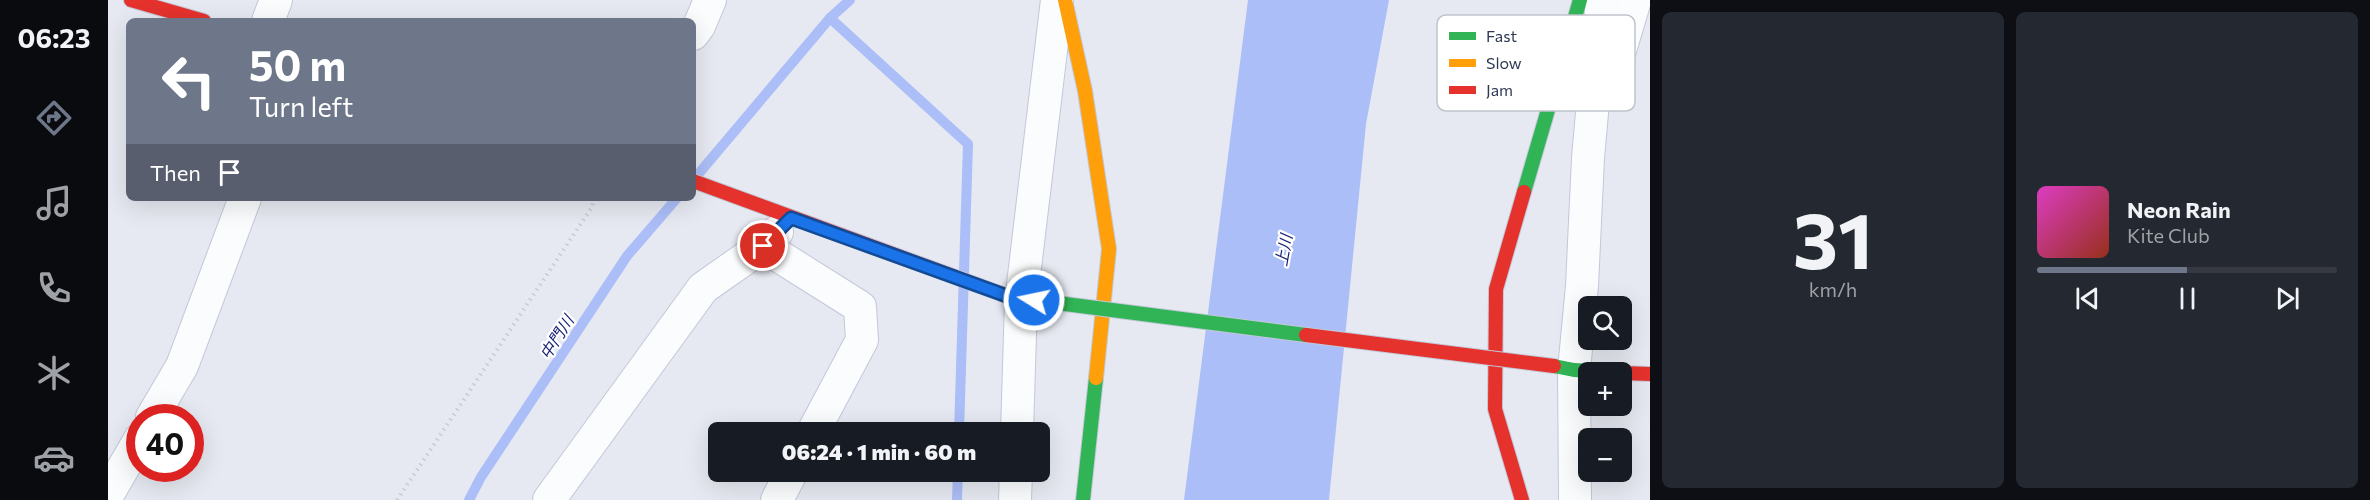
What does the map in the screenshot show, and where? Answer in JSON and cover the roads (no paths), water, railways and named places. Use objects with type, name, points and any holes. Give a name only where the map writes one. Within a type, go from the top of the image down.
[{"type":"street","points":[[131,0],[194,18]]},
{"type":"street","points":[[269,18],[276,0]]},
{"type":"street","points":[[696,30],[710,0]]},
{"type":"street","points":[[1018,422],[1027,301],[1057,0]]},
{"type":"street","points":[[1065,0],[1085,91],[1109,249],[1083,500]]},
{"type":"street","points":[[1576,15],[1580,0]]},
{"type":"street","points":[[1601,15],[1602,0]]},
{"type":"street","points":[[1631,15],[1635,0]]},
{"type":"street","points":[[1522,500],[1495,409],[1496,289],[1548,111]]},
{"type":"street","points":[[1575,500],[1564,368],[1582,286],[1592,111]]},
{"type":"street","points":[[1588,159],[1602,111]]},
{"type":"street","points":[[696,182],[939,272],[1027,301],[1578,369]]},
{"type":"street","points":[[160,404],[182,366],[244,201]]},
{"type":"street","points":[[549,500],[703,288],[763,246],[782,215]]},
{"type":"street","points":[[763,246],[860,307],[862,340],[818,422]]},
{"type":"street","points":[[1632,373],[1650,374]]},
{"type":"street","points":[[108,494],[126,463]]},
{"type":"street","points":[[777,500],[786,482]]},
{"type":"street","points":[[1015,500],[1016,482]]},
{"type":"water","name":"上川","points":[[1248,0],[1389,0],[1366,124],[1329,500],[1184,500]]},
{"type":"waterway","name":"中門川","points":[[696,177],[830,18],[850,0]]},
{"type":"waterway","points":[[830,18],[968,144],[959,422]]},
{"type":"waterway","name":"中門川","points":[[469,500],[481,477],[627,256],[674,201]]},
{"type":"waterway","points":[[957,500],[958,482]]}]
